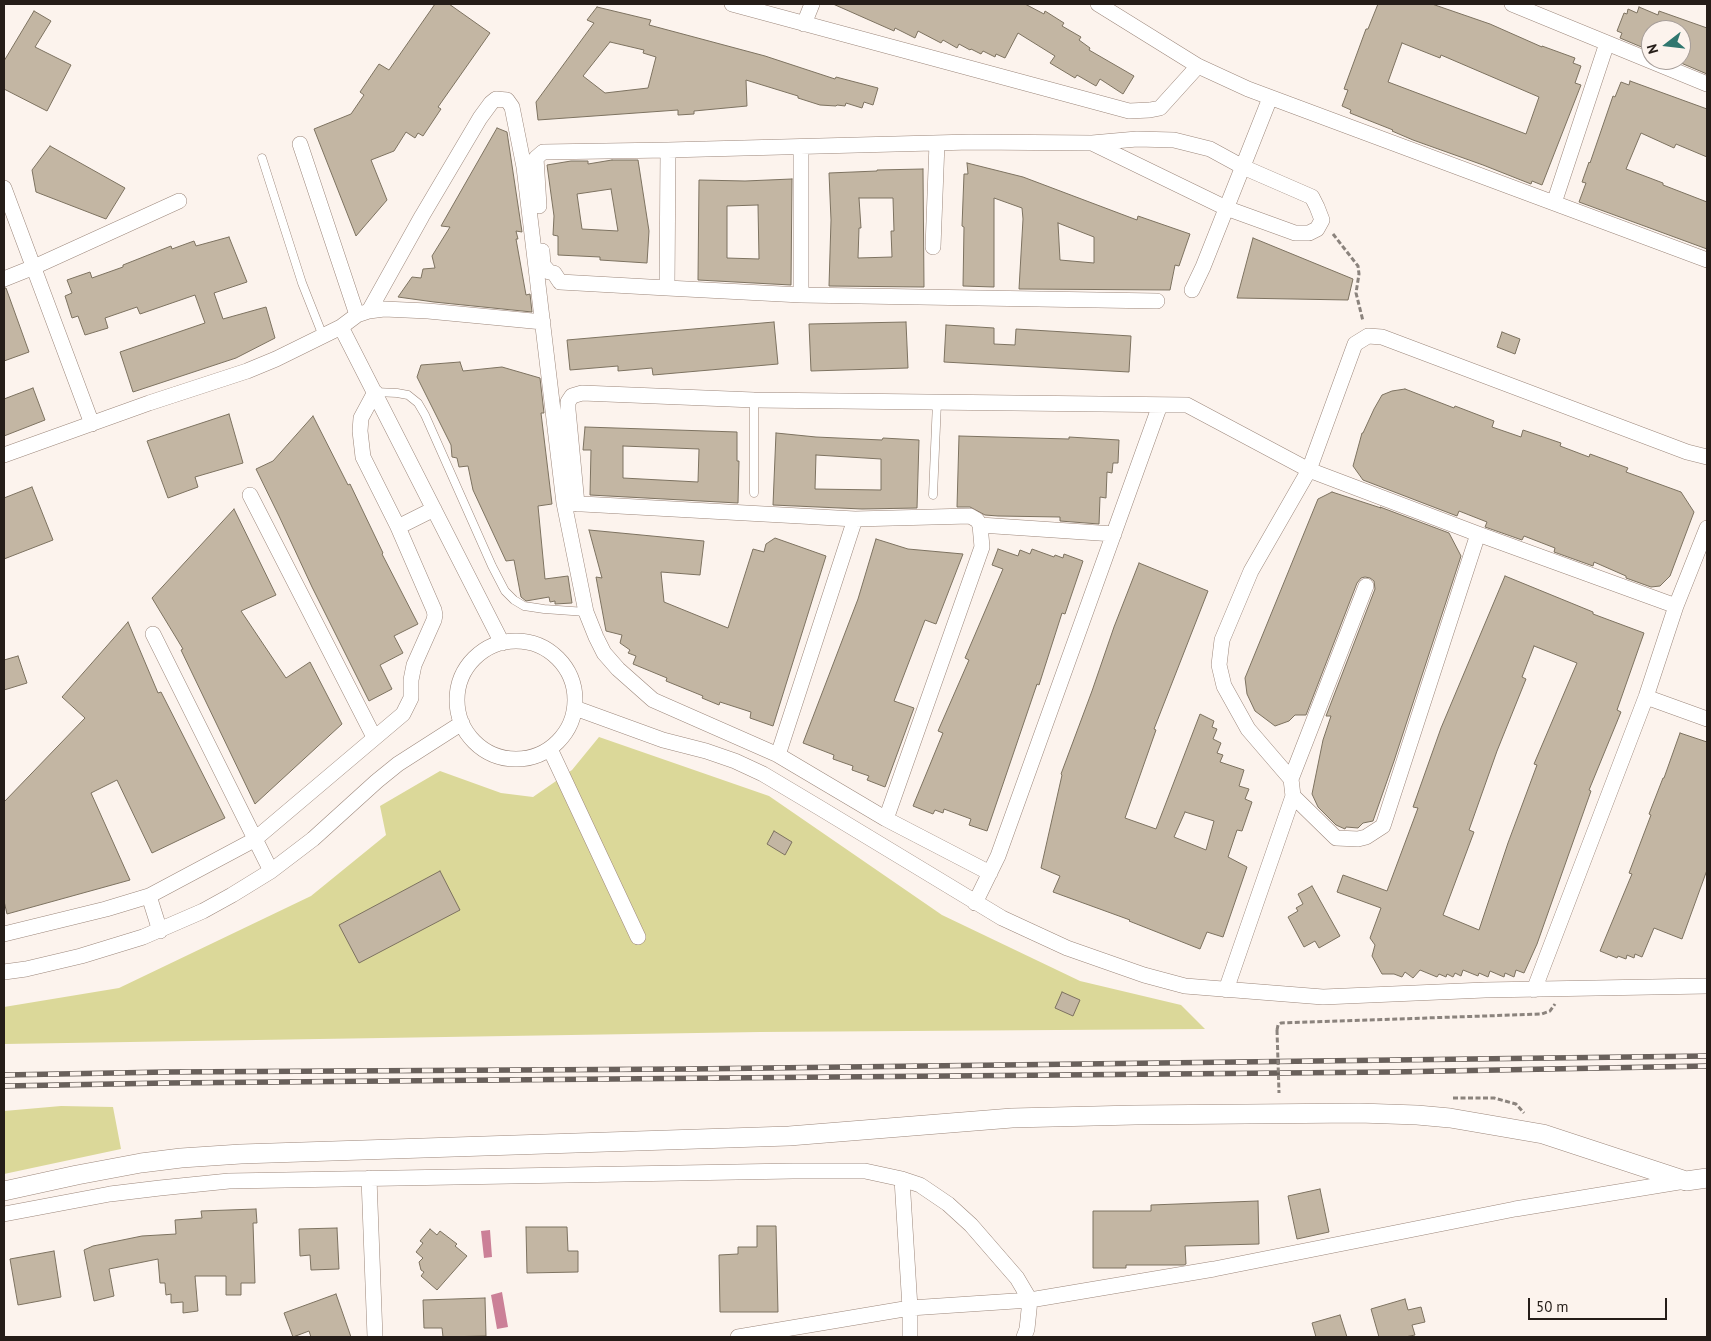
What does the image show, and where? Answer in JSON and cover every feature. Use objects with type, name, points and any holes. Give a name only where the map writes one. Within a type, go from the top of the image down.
[{"type":"street","points":[[732,4],[1129,111],[1160,108],[1198,66]]},
{"type":"street","points":[[804,24],[812,4]]},
{"type":"street","points":[[1098,4],[1198,66],[1270,98],[1707,260]]},
{"type":"street","points":[[1512,4],[1707,84]]},
{"type":"street","points":[[1554,203],[1607,43]]},
{"type":"street","points":[[1192,290],[1203,267],[1270,98]]},
{"type":"street","points":[[4,455],[247,371],[342,327],[363,313],[480,118],[496,99],[507,100],[512,107],[524,167],[543,322],[586,612],[604,653],[618,669],[653,700],[778,755],[886,820],[990,873]]},
{"type":"street","points":[[1092,143],[1226,208],[1295,233],[1309,233],[1317,229],[1322,220],[1318,207],[1312,197],[1243,167],[1210,149],[1174,140],[1137,139],[1092,143],[937,143],[543,152],[536,158],[536,164],[544,264],[549,272],[554,273],[560,282],[801,295],[1157,301]]},
{"type":"street","points":[[933,246],[937,143]]},
{"type":"street","points":[[300,144],[363,313]]},
{"type":"street","points":[[801,147],[801,295]]},
{"type":"street","points":[[667,288],[668,150]]},
{"type":"street","points":[[4,188],[92,424]]},
{"type":"street","points":[[4,278],[34,267],[179,201]]},
{"type":"street","points":[[363,313],[384,310],[428,310],[543,322]]},
{"type":"street","points":[[342,327],[502,643]]},
{"type":"street","points":[[1292,779],[1248,729],[1224,686],[1219,665],[1222,640],[1251,571],[1309,470],[1356,344],[1368,336],[1382,337],[1687,452],[1707,457]]},
{"type":"street","points":[[4,934],[88,914],[148,896],[254,840],[374,737],[398,719],[408,707],[411,698],[411,680],[414,665],[435,615],[398,527],[363,456],[360,444],[361,418],[375,392]]},
{"type":"street","points":[[570,504],[568,402],[572,396],[582,393],[754,400],[1187,405],[1309,470],[1676,606]]},
{"type":"street","points":[[975,903],[998,856],[1160,405]]},
{"type":"street","points":[[250,496],[374,737]]},
{"type":"street","points":[[570,504],[855,519],[970,516],[977,520],[980,525],[982,547],[886,820]]},
{"type":"street","points":[[398,527],[434,509]]},
{"type":"street","points":[[778,755],[855,519]]},
{"type":"street","points":[[980,525],[1114,534]]},
{"type":"street","points":[[1534,990],[1646,697],[1676,606],[1707,528]]},
{"type":"street","points":[[1293,796],[1336,838],[1358,839],[1366,837],[1383,826],[1478,534]]},
{"type":"street","points":[[1226,990],[1293,796],[1292,779],[1366,586]]},
{"type":"street","points":[[153,634],[271,871]]},
{"type":"street","points":[[527,642],[539,646],[555,656],[567,671],[575,695],[574,708],[569,726],[564,735],[550,749],[539,755],[526,758],[500,757],[488,752],[469,735],[462,723],[458,690],[464,674],[473,660],[482,653],[502,643],[527,642]]},
{"type":"street","points":[[1646,697],[1707,719]]},
{"type":"street","points":[[574,708],[663,740],[706,750],[735,761],[763,774],[1002,918],[1067,948],[1144,975],[1184,986],[1323,997],[1485,990],[1707,986]]},
{"type":"street","points":[[4,972],[26,969],[112,948],[160,931],[218,903],[271,871],[313,839],[376,780],[462,723]]},
{"type":"street","points":[[550,749],[638,937]]},
{"type":"street","points":[[148,896],[160,931]]},
{"type":"street","points":[[4,1191],[141,1163],[182,1158],[789,1136],[1012,1118],[1135,1115],[1349,1114],[1434,1116],[1543,1134],[1686,1181]]},
{"type":"street","points":[[4,1214],[110,1194],[228,1181],[865,1171],[902,1178],[920,1185],[948,1204],[971,1225],[1017,1278],[1030,1300],[1027,1329],[1024,1337]]},
{"type":"street","points":[[369,1178],[375,1337]]},
{"type":"street","points":[[902,1178],[910,1337]]},
{"type":"street","points":[[738,1337],[910,1308],[1030,1300],[1214,1269],[1515,1208],[1707,1178]]},
{"type":"lane","points":[[262,158],[300,276],[323,336]]},
{"type":"lane","points":[[375,392],[397,392],[408,395],[418,403],[505,592],[524,606],[586,612]]},
{"type":"lane","points":[[754,400],[754,493]]},
{"type":"lane","points":[[933,495],[937,402]]},
{"type":"path","points":[[1322,220],[1358,266],[1359,274],[1356,293],[1368,336]]},
{"type":"path","points":[[1279,1093],[1277,1030],[1278,1025],[1281,1023],[1542,1014],[1550,1011],[1554,1006],[1558,989]]},
{"type":"shaded area","points":[[599,737],[769,796],[942,915],[1080,981],[1181,1005],[1205,1029],[760,1032],[4,1044],[4,1007],[119,988],[311,896],[386,835],[380,806],[440,771],[501,793],[533,797],[572,770]]},
{"type":"shaded area","points":[[61,1106],[113,1107],[121,1149],[4,1174],[4,1111]]},
{"type":"shaded area","points":[[490,1230],[492,1257],[484,1258],[481,1231]]},
{"type":"shaded area","points":[[502,1292],[508,1327],[497,1329],[491,1295]]},
{"type":"building","points":[[435,4],[449,4],[490,33],[438,107],[441,109],[423,136],[418,133],[415,138],[406,132],[394,151],[371,160],[387,200],[356,236],[314,129],[351,114],[364,95],[360,92],[379,64],[389,70]]},
{"type":"building","points":[[833,4],[1025,4],[1044,14],[1045,11],[1064,23],[1062,26],[1081,37],[1079,40],[1090,48],[1089,50],[1134,76],[1123,94],[1100,79],[1096,86],[1077,75],[1075,78],[1050,63],[1055,56],[1018,33],[1005,58],[996,54],[995,57],[983,51],[981,54],[959,44],[957,48],[943,40],[941,43],[918,31],[915,38],[895,28],[894,31]]},
{"type":"building","points":[[1378,4],[1432,4],[1490,24],[1542,47],[1575,58],[1573,63],[1581,66],[1575,83],[1581,85],[1542,185],[1532,181],[1531,184],[1413,140],[1350,113],[1351,110],[1342,106],[1348,90],[1344,89],[1366,29],[1368,29]],"holes":[[[1402,43],[1440,58],[1441,55],[1539,97],[1526,134],[1388,82]]]},
{"type":"building","points":[[597,7],[651,20],[649,25],[765,56],[835,79],[836,77],[878,88],[873,105],[864,102],[862,108],[846,103],[845,106],[820,105],[746,80],[747,106],[694,111],[694,114],[678,115],[678,110],[538,120],[536,102],[594,23],[587,20]],"holes":[[[610,42],[644,50],[643,53],[656,57],[648,88],[605,93],[583,76]]]},
{"type":"building","points":[[1639,7],[1658,15],[1659,11],[1684,20],[1641,20],[1641,47],[1620,38],[1622,33],[1617,31],[1624,13],[1627,14],[1628,9],[1637,13]]},
{"type":"building","points":[[34,11],[51,21],[35,47],[71,65],[47,111],[4,89],[4,61]]},
{"type":"building","points":[[1691,22],[1707,28],[1707,74],[1691,67]]},
{"type":"building","points":[[1630,81],[1707,109],[1707,157],[1676,144],[1674,148],[1641,133],[1626,169],[1707,202],[1707,249],[1579,202],[1586,183],[1582,182],[1613,96],[1615,97],[1621,82],[1629,85]]},
{"type":"building","points":[[497,128],[507,132],[522,232],[516,231],[518,239],[516,239],[526,295],[530,294],[532,312],[398,297],[412,277],[421,278],[423,269],[435,268],[432,256],[450,227],[441,226]]},
{"type":"building","points":[[50,146],[125,188],[106,219],[36,192],[32,170]]},
{"type":"building","points":[[612,160],[638,160],[649,231],[647,263],[600,260],[600,257],[558,255],[558,236],[553,235],[554,216],[547,165],[571,161],[588,161],[588,164]],"holes":[[[611,189],[618,231],[582,229],[577,194]]]},
{"type":"building","points":[[967,163],[1023,177],[1137,220],[1138,216],[1190,234],[1179,266],[1175,265],[1170,290],[1019,289],[1022,208],[994,198],[994,287],[963,286],[964,227],[962,226],[964,174],[968,174]],"holes":[[[1058,223],[1094,237],[1094,263],[1060,260]]]},
{"type":"building","points":[[923,169],[924,287],[829,286],[831,220],[829,173]],"holes":[[[859,198],[893,198],[894,231],[891,231],[892,257],[858,258],[859,228],[861,228]]]},
{"type":"building","points":[[792,179],[791,285],[698,280],[699,180]],"holes":[[[758,205],[759,259],[727,258],[727,206]]]},
{"type":"building","points":[[229,237],[247,282],[214,293],[223,319],[266,307],[275,338],[236,358],[133,392],[120,352],[205,323],[195,295],[140,314],[137,307],[105,318],[108,328],[85,335],[78,316],[72,318],[65,296],[72,293],[67,280],[90,272],[92,278],[171,246],[172,249],[194,241],[196,246]]},
{"type":"building","points":[[1253,238],[1353,279],[1348,300],[1237,298]]},
{"type":"building","points":[[4,288],[6,288],[29,352],[4,361]]},
{"type":"building","points":[[774,322],[778,364],[653,375],[652,368],[618,371],[618,366],[570,370],[567,340]]},
{"type":"building","points":[[906,322],[908,368],[811,371],[809,324]]},
{"type":"building","points":[[946,325],[994,328],[994,344],[1015,345],[1016,329],[1131,336],[1129,372],[944,362]]},
{"type":"building","points":[[1502,332],[1520,339],[1515,354],[1497,347]]},
{"type":"building","points":[[460,362],[463,371],[502,367],[540,378],[544,413],[541,413],[552,504],[538,506],[545,579],[568,576],[572,603],[555,604],[555,601],[550,602],[549,597],[526,601],[521,597],[514,560],[506,561],[473,490],[468,466],[459,467],[457,458],[452,457],[451,445],[417,377],[421,365]]},
{"type":"building","points":[[33,388],[45,420],[4,436],[4,399]]},
{"type":"building","points":[[1405,389],[1494,421],[1492,427],[1521,437],[1523,430],[1561,443],[1560,446],[1589,457],[1590,454],[1628,468],[1626,472],[1681,492],[1694,512],[1670,576],[1660,586],[1651,587],[1626,578],[1626,576],[1594,562],[1593,566],[1554,552],[1555,548],[1524,536],[1522,540],[1485,527],[1487,522],[1459,511],[1457,516],[1363,480],[1353,466],[1362,433],[1382,395]]},
{"type":"building","points":[[229,414],[243,463],[195,477],[198,487],[168,498],[147,441]]},
{"type":"building","points":[[313,416],[348,485],[350,484],[382,554],[418,624],[394,636],[403,653],[380,665],[392,689],[369,701],[256,469],[273,461]]},
{"type":"building","points":[[585,427],[737,432],[737,461],[739,461],[738,503],[590,495],[591,450],[583,450]],"holes":[[[623,446],[699,449],[698,482],[623,478]]]},
{"type":"building","points":[[776,433],[816,437],[919,440],[917,508],[862,509],[773,505]],"holes":[[[816,455],[881,459],[881,490],[815,489]]]},
{"type":"building","points":[[959,436],[1069,439],[1069,437],[1119,440],[1118,463],[1113,463],[1112,473],[1107,472],[1106,498],[1100,497],[1099,524],[1060,521],[1060,517],[985,515],[970,507],[957,507]]},
{"type":"building","points":[[32,487],[53,540],[4,559],[4,498]]},
{"type":"building","points":[[1332,492],[1380,507],[1449,533],[1461,556],[1373,821],[1363,823],[1358,828],[1346,827],[1345,829],[1336,825],[1318,807],[1312,794],[1323,740],[1331,716],[1326,716],[1375,589],[1374,581],[1365,577],[1361,578],[1357,583],[1306,715],[1295,715],[1289,721],[1275,726],[1255,711],[1247,694],[1245,678],[1318,499]]},
{"type":"building","points":[[234,509],[276,595],[241,611],[286,678],[310,662],[342,724],[255,804],[181,650],[183,649],[152,598]]},
{"type":"building","points":[[589,530],[704,541],[700,575],[661,572],[664,602],[728,628],[753,549],[764,552],[766,544],[775,538],[826,556],[773,726],[750,718],[751,712],[720,702],[719,705],[702,698],[703,696],[666,681],[667,678],[633,664],[636,656],[628,653],[630,650],[620,643],[622,635],[606,631],[596,577],[602,578]]},
{"type":"building","points":[[876,539],[908,549],[963,554],[936,624],[925,620],[894,701],[914,708],[885,787],[867,780],[869,776],[852,770],[853,766],[833,759],[834,755],[803,743],[858,599]]},
{"type":"building","points":[[998,549],[1018,556],[1020,550],[1030,554],[1032,549],[1054,557],[1055,555],[1063,558],[1064,554],[1083,561],[1065,614],[1062,613],[1039,685],[1037,684],[987,831],[969,825],[971,819],[944,809],[943,813],[935,810],[933,814],[913,806],[943,733],[938,731],[969,660],[965,658],[1003,569],[992,565]]},
{"type":"building","points":[[1139,563],[1208,591],[1154,729],[1156,730],[1125,818],[1156,829],[1200,714],[1214,721],[1212,727],[1217,729],[1213,739],[1221,743],[1217,753],[1223,755],[1220,762],[1244,770],[1239,786],[1249,789],[1245,799],[1252,802],[1242,831],[1237,830],[1228,857],[1247,867],[1223,937],[1207,932],[1200,949],[1130,920],[1053,892],[1060,876],[1041,868],[1061,774]],"holes":[[[1185,812],[1214,821],[1206,850],[1174,837]]]},
{"type":"building","points":[[1505,576],[1593,612],[1593,614],[1644,633],[1617,710],[1621,712],[1589,790],[1591,791],[1537,944],[1524,973],[1516,970],[1514,977],[1505,973],[1504,977],[1490,971],[1488,977],[1479,973],[1478,976],[1463,970],[1461,976],[1455,973],[1453,977],[1447,974],[1446,977],[1439,974],[1437,977],[1420,970],[1413,978],[1405,972],[1402,977],[1394,974],[1382,974],[1372,956],[1375,945],[1370,938],[1381,908],[1337,892],[1343,875],[1387,891],[1418,808],[1413,807],[1441,728]],"holes":[[[1534,646],[1577,663],[1534,764],[1537,765],[1479,930],[1443,915],[1474,832],[1469,830],[1497,751],[1526,679],[1522,677]]]},
{"type":"building","points":[[128,622],[158,693],[161,692],[225,818],[152,853],[117,780],[91,793],[130,880],[7,914],[4,901],[4,802],[85,718],[62,697]]},
{"type":"building","points":[[18,656],[27,683],[4,690],[4,660]]},
{"type":"building","points":[[1680,733],[1707,742],[1707,870],[1682,939],[1654,928],[1642,957],[1635,954],[1634,958],[1627,955],[1626,959],[1618,956],[1617,958],[1600,951],[1632,874],[1629,873],[1651,815],[1649,814]]},
{"type":"building","points":[[774,831],[792,842],[785,855],[767,844]]},
{"type":"building","points":[[440,871],[460,910],[359,963],[339,925]]},
{"type":"building","points":[[1312,886],[1340,936],[1319,948],[1315,941],[1304,947],[1288,917],[1298,911],[1296,908],[1303,904],[1298,894]]},
{"type":"building","points":[[1062,992],[1080,1000],[1073,1016],[1055,1008]]},
{"type":"building","points":[[1320,1189],[1329,1232],[1297,1239],[1288,1196]]},
{"type":"building","points":[[1258,1201],[1259,1244],[1185,1246],[1186,1264],[1184,1265],[1126,1265],[1126,1268],[1093,1268],[1093,1211],[1151,1211],[1151,1205]]},
{"type":"building","points":[[256,1209],[257,1223],[253,1223],[255,1283],[241,1283],[241,1295],[226,1295],[226,1276],[195,1276],[198,1311],[183,1313],[183,1302],[171,1303],[171,1294],[166,1295],[165,1283],[160,1283],[158,1259],[109,1269],[114,1296],[94,1301],[84,1250],[93,1246],[142,1236],[176,1234],[175,1220],[202,1218],[201,1211]]},
{"type":"building","points":[[757,1226],[776,1226],[778,1312],[720,1312],[719,1255],[738,1254],[738,1247],[757,1247]]},
{"type":"building","points":[[526,1227],[567,1227],[568,1251],[578,1251],[578,1272],[527,1273]]},
{"type":"building","points":[[337,1228],[339,1269],[311,1270],[310,1255],[300,1256],[299,1229]]},
{"type":"building","points":[[430,1229],[437,1235],[440,1231],[457,1244],[455,1246],[467,1256],[437,1290],[421,1276],[424,1272],[421,1270],[419,1262],[423,1258],[416,1252],[423,1243],[420,1241]]},
{"type":"building","points":[[54,1251],[61,1297],[18,1305],[10,1259]]},
{"type":"building","points":[[336,1294],[351,1337],[311,1337],[309,1331],[293,1337],[284,1313]]},
{"type":"building","points":[[485,1298],[486,1336],[443,1337],[442,1328],[424,1328],[423,1300]]},
{"type":"building","points":[[1405,1299],[1408,1310],[1421,1307],[1425,1322],[1412,1325],[1415,1335],[1379,1337],[1371,1309]]},
{"type":"building","points":[[1340,1315],[1347,1337],[1316,1337],[1312,1323]]},
{"type":"railway","points":[[4,1075],[167,1072],[690,1069],[1707,1056]]},
{"type":"railway","points":[[4,1086],[1393,1072],[1707,1066]]}]
